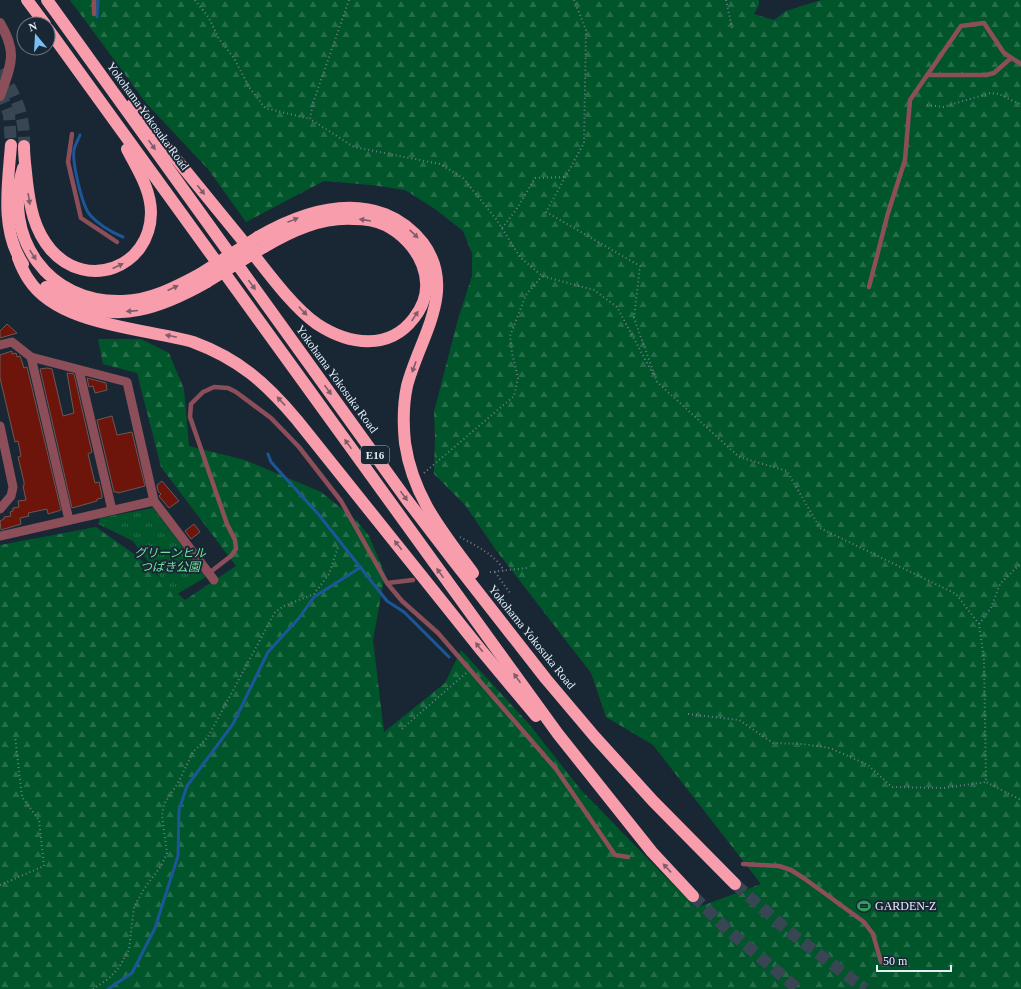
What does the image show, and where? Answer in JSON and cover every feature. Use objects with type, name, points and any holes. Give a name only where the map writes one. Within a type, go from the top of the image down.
[{"type":"highway","points":[[26,0],[37,16]]},
{"type":"highway","name":"Yokohama Yokosuka Road","points":[[47,0],[407,500],[542,673],[595,737],[653,801],[735,884]]},
{"type":"highway","points":[[18,258],[36,278],[54,294],[76,304],[101,310],[128,311],[148,308],[181,296],[203,278],[261,242],[302,227],[328,220],[365,220],[384,225],[405,238],[420,258],[426,279],[424,298],[417,314],[404,328],[393,336],[373,341],[357,340],[336,334],[308,317],[264,268],[61,19]]},
{"type":"highway","name":"E16","points":[[56,40],[558,734],[652,852],[693,896]]},
{"type":"highway","points":[[24,146],[24,164],[29,197],[36,227],[44,241],[61,259],[78,267],[98,271],[116,268],[133,257],[144,242],[150,223],[151,212],[142,177],[125,146],[56,45]]},
{"type":"highway","points":[[11,145],[6,198],[10,235],[18,258],[29,281],[56,305],[96,321],[169,336],[199,344],[230,359],[261,381],[284,404],[481,650],[613,804]]},
{"type":"highway","points":[[24,164],[19,181],[17,207],[23,235],[30,252],[39,264],[50,276],[63,286],[87,297],[124,301],[150,296],[203,278]]},
{"type":"highway","points":[[261,242],[274,228],[305,215],[319,211],[348,208],[377,212],[393,218],[406,226],[417,236],[426,248],[436,270],[437,291],[435,307],[408,385],[403,412],[405,443],[414,479],[423,502],[440,529],[595,737]]},
{"type":"street","points":[[0,23],[10,42],[12,57],[0,96]]},
{"type":"street","points":[[0,344],[12,342],[31,357],[127,382],[154,501],[211,577]]},
{"type":"street","points":[[31,357],[69,520]]},
{"type":"street","points":[[79,370],[112,510]]},
{"type":"street","points":[[0,426],[13,487],[11,496],[0,509]]},
{"type":"street","points":[[0,536],[154,501]]},
{"type":"lane","points":[[94,0],[94,14]]},
{"type":"lane","points":[[868,287],[888,213],[905,160],[910,100],[927,75],[961,26],[984,23],[1004,53],[1021,64]]},
{"type":"lane","points":[[927,75],[986,75],[994,73],[1011,58]]},
{"type":"lane","points":[[72,134],[68,162],[81,218],[117,242]]},
{"type":"lane","points":[[211,577],[236,549],[235,540],[227,524],[190,417],[191,404],[203,392],[214,387],[228,388],[236,392],[271,418],[299,447],[341,501],[387,583],[402,601],[438,633],[556,769],[615,855],[628,857]]},
{"type":"lane","points":[[387,583],[413,580]]},
{"type":"lane","points":[[743,864],[779,866],[791,870],[805,879],[864,922],[873,934],[882,962]]},
{"type":"path","points":[[195,0],[209,18],[219,39],[234,58],[249,87],[265,108],[310,119],[354,147],[440,164],[464,178],[496,219],[520,257],[542,276],[594,290],[617,307],[657,382],[739,457],[787,471],[820,528],[956,594],[979,624],[984,660],[986,782]]},
{"type":"path","points":[[310,119],[313,103],[349,0]]},
{"type":"path","points":[[574,0],[586,30],[584,143],[546,212],[640,266],[634,318],[657,382]]},
{"type":"path","points":[[726,0],[732,28]]},
{"type":"path","points":[[927,105],[944,107],[990,93],[999,94],[1021,104]]},
{"type":"path","points":[[502,228],[516,210],[535,178],[565,176]]},
{"type":"path","points":[[425,480],[424,473],[514,396],[518,378],[512,353],[510,336],[526,295],[542,276]]},
{"type":"path","points":[[460,536],[496,559],[504,571]]},
{"type":"path","points":[[93,989],[118,969],[129,950],[134,907],[144,889],[161,866],[167,852],[162,816],[164,804],[178,783],[193,752],[208,737],[274,612],[284,606],[314,594],[329,574],[338,547]]},
{"type":"path","points":[[979,624],[991,608],[1000,584],[1021,563]]},
{"type":"path","points":[[490,572],[527,568]]},
{"type":"path","points":[[495,572],[510,593]]},
{"type":"path","points":[[402,729],[470,669]]},
{"type":"path","points":[[688,714],[739,720],[773,743],[802,744],[830,748],[868,765],[892,787],[944,788],[986,782],[1021,800]]},
{"type":"path","points":[[0,885],[44,866],[39,820],[22,797],[15,736]]},
{"type":"green space","points":[[70,0],[759,0],[759,5],[754,14],[774,20],[786,11],[821,0],[1021,0],[1021,989],[0,989],[0,545],[96,527],[134,554],[185,600],[236,566],[161,467],[137,373],[103,364],[98,339],[141,339],[169,353],[184,389],[189,446],[245,460],[321,492],[357,521],[369,536],[385,574],[373,640],[384,732],[445,683],[461,650],[529,724],[581,790],[696,908],[761,884],[653,745],[606,717],[591,673],[496,550],[465,505],[434,474],[434,412],[458,319],[472,276],[472,253],[463,231],[435,209],[405,190],[371,185],[324,181],[246,222],[208,169],[146,103]]},
{"type":"green space","name":"グリーンヒル つばき公園","points":[[153,508],[206,577],[174,596],[133,541],[98,524],[100,518]]},
{"type":"building","points":[[7,324],[17,333],[0,338],[0,331]]},
{"type":"building","points":[[12,351],[12,354],[16,353],[17,357],[20,356],[24,368],[27,367],[61,510],[48,514],[47,509],[28,513],[29,516],[20,518],[21,524],[1,530],[0,521],[4,519],[4,517],[11,516],[10,512],[13,511],[13,508],[19,507],[18,501],[26,500],[23,486],[24,482],[18,457],[21,456],[18,441],[15,442],[0,378],[0,355]]},
{"type":"building","points":[[40,369],[52,369],[63,416],[74,413],[67,373],[74,374],[92,452],[88,454],[95,483],[99,482],[102,495],[102,498],[97,499],[97,501],[72,508]]},
{"type":"building","points":[[87,378],[106,383],[107,390],[95,393],[93,386],[89,387]]},
{"type":"building","points":[[112,416],[117,435],[132,432],[145,486],[118,493],[114,492],[97,420]]},
{"type":"building","points":[[162,481],[179,501],[169,508],[159,496],[161,494],[158,491],[157,485]]},
{"type":"building","points":[[194,524],[200,532],[191,539],[185,531]]},
{"type":"waterway","points":[[97,17],[98,0]]},
{"type":"waterway","points":[[80,135],[74,150],[74,156],[78,184],[84,203],[90,215],[94,219],[101,225],[123,237]]},
{"type":"waterway","points":[[268,454],[271,462],[319,515],[387,601],[404,612],[449,657]]},
{"type":"waterway","points":[[108,989],[132,973],[155,928],[178,856],[179,810],[187,786],[233,724],[268,652],[299,618],[314,597],[361,567]]},
{"type":"tunnel","points":[[0,70],[15,97],[21,115],[24,146]]},
{"type":"tunnel","points":[[0,92],[9,114],[11,145]]},
{"type":"tunnel","points":[[735,884],[787,930],[865,989]]},
{"type":"tunnel","points":[[693,896],[728,930],[798,989]]},
{"type":"place","name":"GARDEN-Z","points":[[864,906]]}]
